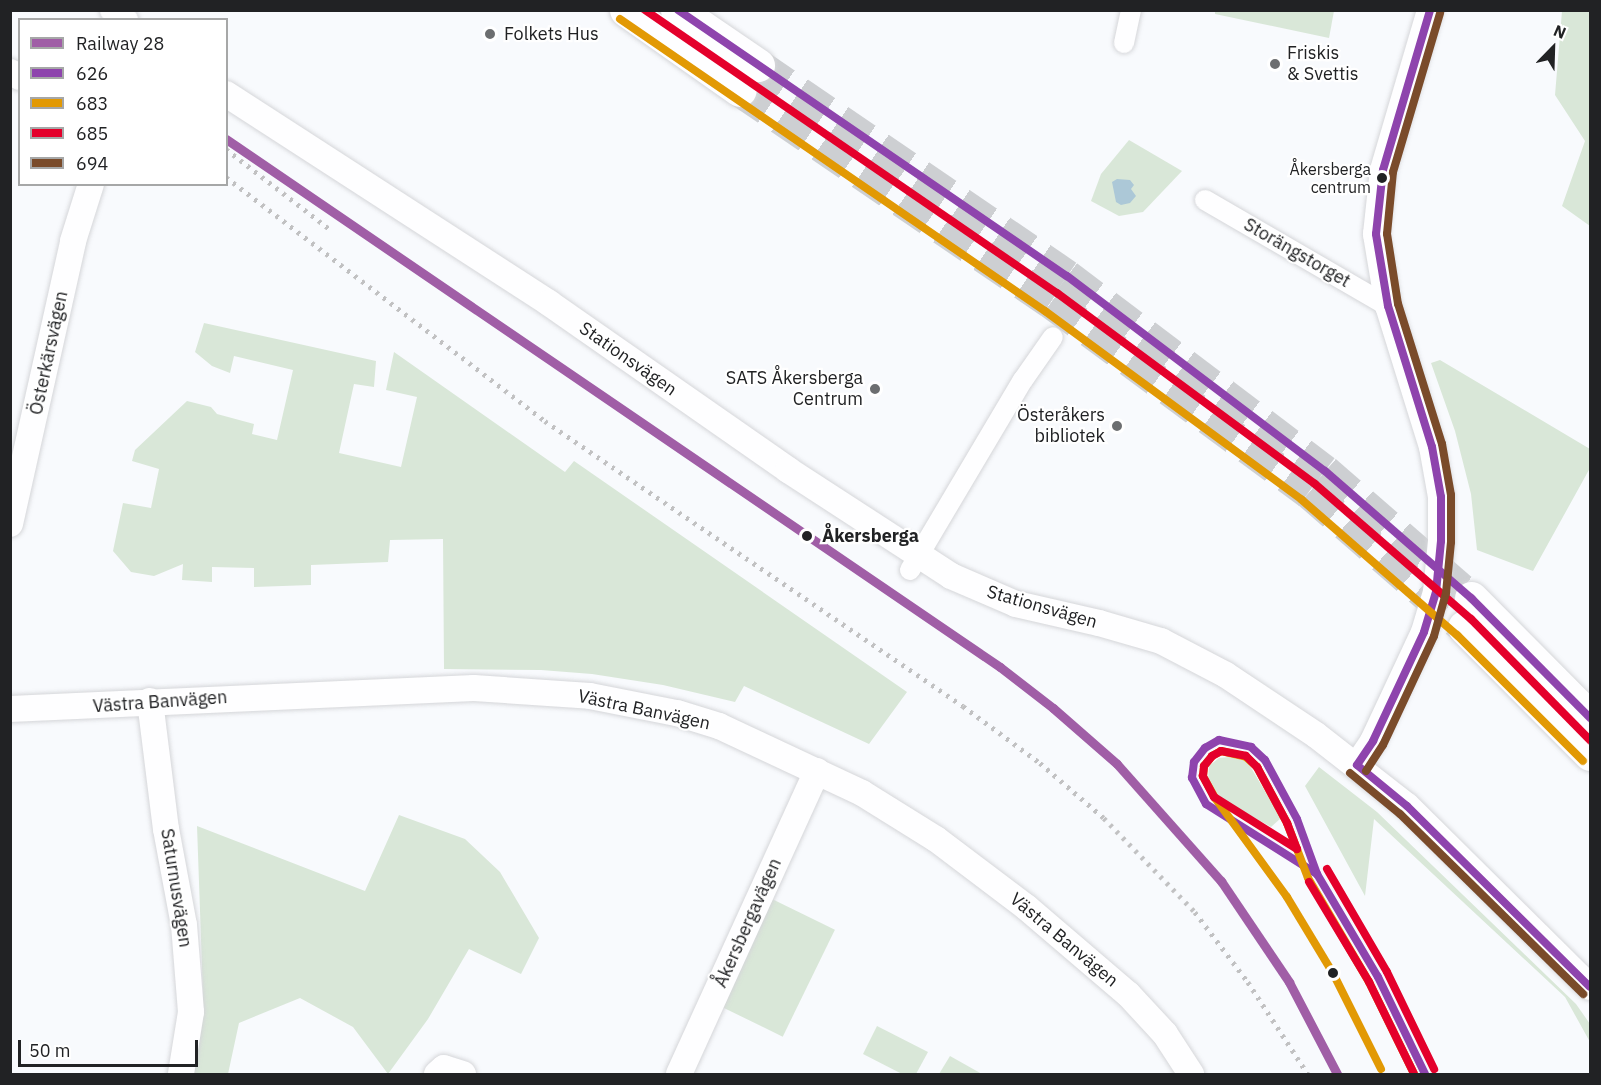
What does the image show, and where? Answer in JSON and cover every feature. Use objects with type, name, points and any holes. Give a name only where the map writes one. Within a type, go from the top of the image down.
[{"type":"main road","points":[[626,10],[749,78],[677,10]]},
{"type":"main road","points":[[1590,718],[1467,612],[1590,754]]},
{"type":"street","points":[[1124,43],[1131,10]]},
{"type":"street","points":[[1357,765],[1373,741],[1424,632],[1436,592],[1442,526],[1432,447],[1389,306],[1376,234],[1378,199],[1395,123],[1430,10]]},
{"type":"street","name":"Stationsvägen","points":[[228,95],[549,303],[788,470],[914,563],[1006,600],[1161,641],[1198,658],[1246,688],[1357,765],[1407,806],[1590,987]]},
{"type":"street","name":"Österkärsvägen","points":[[10,524],[73,241],[90,186]]},
{"type":"street","name":"Storängstorget","points":[[1205,200],[1389,306]]},
{"type":"street","points":[[914,563],[1023,380],[1053,338]]},
{"type":"street","name":"Västra Banvägen","points":[[10,709],[474,688],[590,696],[677,713],[719,726],[817,771],[862,794],[936,839],[1026,907],[1128,994],[1165,1034],[1191,1074]]},
{"type":"street","name":"Saturnusvägen","points":[[150,701],[166,829],[184,925],[190,1012],[181,1074]]},
{"type":"street","name":"Åkersbergavägen","points":[[679,1074],[817,771]]},
{"type":"street","points":[[436,1074],[444,1068],[463,1074]]},
{"type":"green space","points":[[1215,10],[1334,11],[1329,38],[1215,14]]},
{"type":"green space","points":[[1562,11],[1590,11],[1590,226],[1562,206],[1585,141],[1555,95]]},
{"type":"green space","points":[[1129,140],[1182,171],[1143,212],[1119,216],[1091,201],[1101,174]]},
{"type":"green space","points":[[204,323],[376,361],[374,387],[354,384],[339,453],[401,467],[417,397],[386,390],[394,352],[565,472],[574,461],[907,692],[869,744],[744,686],[735,702],[663,685],[592,674],[541,670],[444,669],[443,539],[390,540],[388,562],[311,565],[311,585],[254,587],[254,568],[212,567],[212,582],[182,580],[183,564],[154,576],[131,572],[113,551],[123,503],[151,508],[159,469],[132,461],[135,450],[187,401],[211,407],[217,414],[254,424],[252,434],[277,440],[293,370],[234,356],[230,373],[212,366],[195,352]]},
{"type":"green space","points":[[1440,360],[1590,449],[1590,468],[1533,571],[1477,550],[1471,494],[1455,431],[1431,363]]},
{"type":"green space","points":[[1229,757],[1247,761],[1281,818],[1271,827],[1218,797],[1208,780],[1209,766],[1219,758]]},
{"type":"green space","points":[[1319,767],[1377,812],[1576,1004],[1590,1024],[1590,1042],[1565,997],[1374,819],[1365,896],[1305,786]]},
{"type":"green space","points":[[399,815],[465,839],[500,872],[539,938],[521,974],[469,949],[428,1019],[388,1074],[353,1027],[300,998],[239,1023],[228,1074],[191,1074],[203,996],[197,826],[365,891]]},
{"type":"green space","points":[[772,899],[835,930],[783,1037],[720,1006]]},
{"type":"green space","points":[[877,1026],[928,1052],[916,1074],[902,1074],[863,1054]]},
{"type":"green space","points":[[950,1056],[982,1074],[939,1074]]},
{"type":"water","points":[[1117,179],[1130,180],[1134,185],[1131,189],[1136,196],[1130,203],[1121,205],[1116,202],[1112,182]]},
{"type":"tunnel","points":[[758,65],[1067,276],[1325,471],[1471,598]]},
{"type":"tunnel","points":[[740,90],[1051,302],[1309,492],[1464,627]]},
{"type":"railway","points":[[228,151],[332,231]]},
{"type":"railway","points":[[228,179],[545,421],[963,706],[1040,763],[1104,818],[1195,912],[1248,982],[1308,1074]]},
{"type":"rail line","name":"28","points":[[228,140],[1000,667],[1053,708],[1117,764],[1221,881],[1289,982],[1337,1074]]},
{"type":"transit line","name":"685","points":[[645,10],[1057,293],[1315,484],[1471,619],[1590,740]]},
{"type":"transit line","name":"626","points":[[678,10],[1067,276],[1325,471],[1471,598],[1590,718]]},
{"type":"transit line","name":"626","points":[[1357,765],[1373,741],[1424,632],[1436,592],[1441,541],[1441,497],[1432,447],[1388,306],[1376,234],[1383,170],[1430,10]]},
{"type":"transit line","name":"694","points":[[1366,771],[1383,745],[1434,636],[1446,593],[1451,542],[1451,495],[1442,444],[1398,304],[1387,234],[1393,172],[1440,13]]},
{"type":"transit line","name":"683","points":[[620,19],[1045,311],[1302,500],[1457,635],[1583,761]]},
{"type":"transit line","name":"626","points":[[1219,740],[1251,747],[1265,760],[1297,819],[1317,874],[1206,804],[1192,778],[1194,762],[1205,748],[1219,740]]},
{"type":"transit line","name":"683","points":[[1381,1069],[1334,975],[1287,897],[1215,798],[1203,776],[1204,766],[1212,756],[1221,751],[1246,757],[1257,767],[1287,823],[1308,878],[1369,982],[1414,1074]]},
{"type":"transit line","name":"685","points":[[1221,751],[1246,756],[1257,767],[1287,823],[1297,849],[1214,797],[1203,776],[1204,766],[1212,756],[1221,751]]},
{"type":"transit line","name":"626","points":[[1357,765],[1407,806],[1590,987]]},
{"type":"transit line","name":"694","points":[[1350,773],[1400,814],[1583,994]]},
{"type":"transit line","name":"685","points":[[1327,869],[1387,972],[1434,1069]]},
{"type":"transit line","name":"626","points":[[1317,874],[1378,977],[1425,1074]]},
{"type":"transit line","name":"685","points":[[1309,882],[1369,982],[1414,1074]]},
{"type":"place","name":"Folkets Hus","points":[[490,34]]},
{"type":"place","name":"Friskis & Svettis","points":[[1275,64]]},
{"type":"place","name":"Åkersberga centrum","points":[[1382,178]]},
{"type":"place","name":"SATS Åkersberga Centrum","points":[[875,389]]},
{"type":"place","name":"Österåkers bibliotek","points":[[1117,426]]},
{"type":"place","name":"Åkersberga","points":[[807,536]]}]
